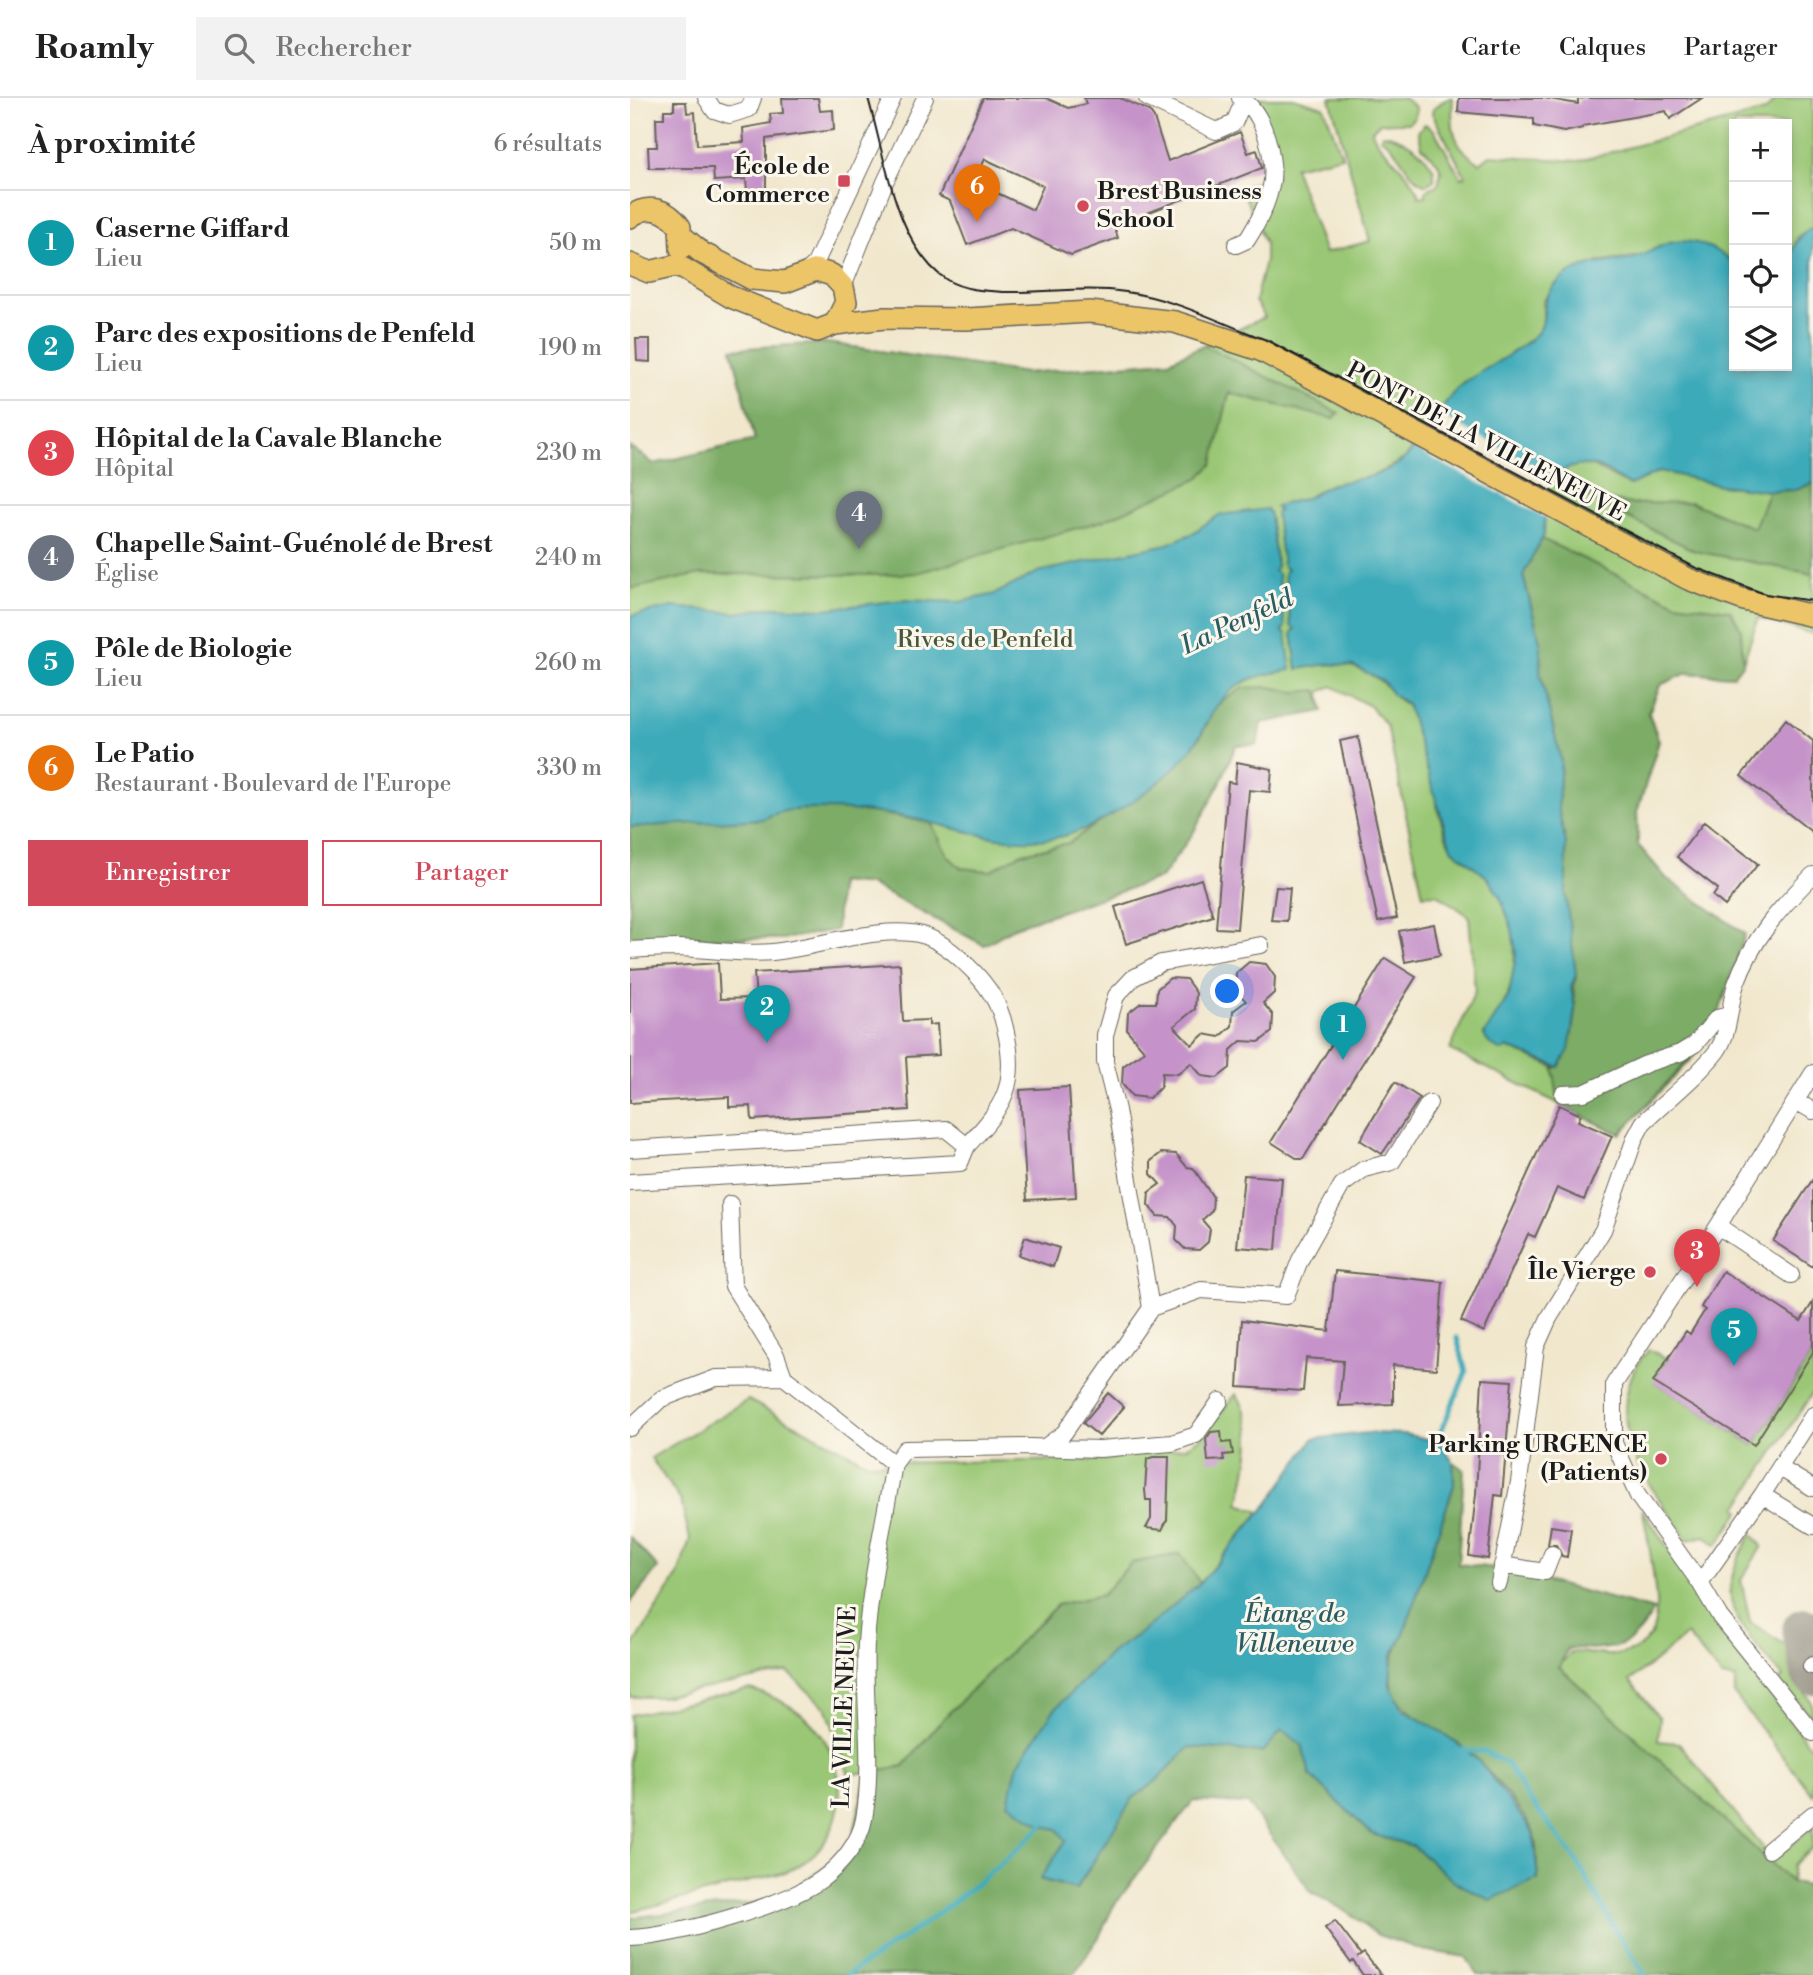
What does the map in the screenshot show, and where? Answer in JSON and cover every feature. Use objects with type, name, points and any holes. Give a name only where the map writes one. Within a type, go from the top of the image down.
[{"type":"main road","points":[[631,215],[643,210],[665,212],[673,218],[683,237],[702,253],[752,279],[785,282],[801,275],[832,275],[844,290],[869,307],[909,317]]},
{"type":"main road","points":[[668,267],[680,254],[683,237]]},
{"type":"main road","points":[[630,264],[649,272],[668,267],[684,269],[731,297],[791,319]]},
{"type":"main road","points":[[801,275],[786,294],[785,303],[791,319],[798,326],[817,331],[835,324],[909,317]]},
{"type":"main road","points":[[835,324],[844,310],[844,290]]},
{"type":"main road","name":"PONT DE LA VILLENEUVE","points":[[909,317],[967,320],[1068,312],[1116,313],[1175,322],[1260,350],[1688,579],[1744,600],[1813,617]]},
{"type":"street","points":[[706,98],[713,110],[729,115],[749,109],[753,98]]},
{"type":"street","points":[[801,275],[815,264],[893,98]]},
{"type":"street","points":[[844,290],[885,183],[925,98]]},
{"type":"street","points":[[1147,98],[1216,131],[1234,123],[1242,99],[1253,108],[1272,164],[1272,183],[1266,207],[1247,240],[1236,245]]},
{"type":"street","points":[[1499,1583],[1519,1482],[1536,1347],[1549,1318],[1603,1230],[1635,1138],[1643,1123],[1717,1051],[1737,982],[1754,944],[1774,914],[1813,875]]},
{"type":"street","points":[[630,950],[678,948],[732,954],[753,953],[894,934],[923,936],[953,951],[982,979],[1002,1013],[1011,1052],[1007,1096],[967,1146],[960,1163],[630,1182]]},
{"type":"street","points":[[1151,1307],[1117,1110],[1105,1062],[1105,1035],[1116,996],[1133,978],[1161,963],[1261,945]]},
{"type":"street","points":[[1563,1094],[1584,1093],[1646,1064],[1680,1053],[1695,1044],[1717,1018],[1728,1015]]},
{"type":"street","points":[[1813,1073],[1718,1226],[1614,1384],[1611,1413],[1614,1443],[1638,1496],[1700,1583],[1720,1618],[1813,1732]]},
{"type":"street","points":[[1796,1101],[1813,1111]]},
{"type":"street","points":[[1045,1447],[1064,1433],[1151,1307],[1201,1290],[1286,1296],[1300,1260],[1342,1185],[1364,1169],[1392,1162],[1429,1103]]},
{"type":"street","points":[[630,1149],[946,1129],[967,1146]]},
{"type":"street","points":[[730,1204],[733,1286],[776,1355],[784,1377],[894,1464],[905,1449],[1100,1449],[1172,1443],[1196,1434],[1220,1401]]},
{"type":"street","points":[[1718,1226],[1791,1275]]},
{"type":"street","points":[[630,1428],[661,1399],[716,1378],[784,1377]]},
{"type":"street","points":[[1700,1583],[1762,1495],[1813,1415]]},
{"type":"street","name":"LA VILLE NEUVE","points":[[630,1938],[719,1921],[799,1891],[822,1879],[850,1852],[864,1821],[866,1641],[894,1464]]},
{"type":"street","points":[[1780,1468],[1813,1488]]},
{"type":"street","points":[[1762,1495],[1813,1526]]},
{"type":"street","points":[[1502,1565],[1545,1572],[1552,1554]]},
{"type":"street","points":[[1769,1850],[1813,1814]]},
{"type":"green space","name":"Rives de Penfeld","points":[[1259,98],[1293,98],[1324,107],[1342,156],[1294,167],[1325,253],[1370,241],[1330,98],[1404,98],[1416,108],[1415,117],[1409,123],[1380,123],[1372,130],[1374,137],[1410,179],[1419,197],[1426,196],[1426,191],[1438,184],[1441,171],[1438,163],[1422,147],[1418,131],[1425,124],[1434,130],[1461,178],[1465,176],[1432,113],[1433,109],[1447,98],[1453,98],[1455,136],[1464,151],[1480,163],[1490,155],[1578,161],[1729,121],[1729,260],[1709,247],[1657,248],[1643,256],[1601,261],[1565,276],[1543,301],[1543,324],[1538,333],[1497,364],[1464,382],[1404,459],[1369,478],[1331,484],[1304,499],[1277,507],[1283,566],[1287,569],[1284,574],[1291,626],[1295,629],[1292,633],[1297,669],[1326,664],[1352,666],[1375,677],[1410,709],[1422,743],[1447,839],[1458,854],[1484,874],[1497,892],[1513,933],[1513,976],[1507,997],[1484,1034],[1506,1047],[1556,1068],[1576,974],[1571,951],[1542,539],[1543,495],[1551,476],[1565,469],[1585,465],[1630,485],[1660,471],[1719,485],[1769,491],[1813,483],[1813,634],[1758,618],[1743,663],[1733,676],[1686,673],[1660,685],[1649,713],[1659,741],[1637,812],[1638,845],[1666,878],[1745,934],[1730,976],[1694,1056],[1620,1134],[1450,1050],[1475,991],[1469,916],[1437,894],[1423,895],[1387,726],[1370,706],[1332,686],[1320,692],[1323,711],[1261,723],[1257,745],[1236,745],[1221,781],[1193,833],[1161,878],[1017,926],[984,945],[871,885],[839,882],[836,930],[782,939],[630,936],[630,447],[654,464],[755,440],[732,349],[827,343],[1025,373],[1169,361],[1265,317],[1255,301],[1265,261],[1265,244],[1241,187],[1276,176]]},
{"type":"green space","name":"Rives de Penfeld","points":[[1778,98],[1813,98],[1813,227],[1798,236],[1792,252],[1792,119],[1735,119],[1765,111]]},
{"type":"green space","points":[[1382,134],[1397,138],[1419,151],[1434,170],[1434,180],[1426,185],[1419,181],[1381,138]]},
{"type":"green space","points":[[827,343],[1025,373],[1169,361],[1204,345],[1339,413],[1334,419],[1229,393],[1213,464],[1198,479],[1102,521],[917,573],[701,574],[630,589],[630,447],[654,464],[755,440],[732,349]]},
{"type":"green space","points":[[1813,483],[1813,574],[1695,551],[1573,490],[1581,489],[1602,499],[1632,504],[1690,502],[1754,528],[1769,491],[1796,490]]},
{"type":"green space","points":[[1542,539],[1676,603],[1730,610],[1741,629],[1743,663],[1733,676],[1687,673],[1660,685],[1648,713],[1659,741],[1637,812],[1638,845],[1666,878],[1745,934],[1712,1034],[1620,1134],[1559,1105],[1553,1067],[1556,1068],[1561,1062],[1570,1041],[1576,978],[1566,898],[1566,844],[1558,808],[1561,761],[1540,672],[1541,645],[1523,575]]},
{"type":"green space","points":[[1270,687],[1295,692],[1317,690],[1323,711],[1261,723],[1257,745],[1236,745],[1221,781],[1193,833],[1161,878],[1017,926],[984,945],[871,885],[839,882],[836,930],[782,939],[630,936],[630,827],[763,819],[801,808],[846,809],[931,823],[948,856],[961,868],[990,871],[1022,853],[1069,843],[1177,765],[1200,737],[1217,705],[1243,688]]},
{"type":"green space","points":[[1649,1350],[1668,1359],[1654,1382],[1754,1445],[1813,1352],[1813,1392],[1737,1508],[1740,1511],[1717,1545],[1705,1536],[1687,1540],[1643,1474],[1628,1438],[1625,1419],[1629,1385],[1640,1360]]},
{"type":"green space","points":[[1236,1394],[1248,1420],[1250,1434],[1248,1462],[1239,1504],[1260,1512],[1200,1583],[1180,1554],[1131,1563],[1102,1595],[1057,1605],[942,1720],[904,1766],[849,1775],[827,1709],[788,1672],[661,1697],[630,1697],[630,1651],[678,1575],[690,1539],[681,1501],[651,1458],[748,1400],[868,1463],[1102,1460],[1186,1447],[1200,1438]]},
{"type":"green space","points":[[1453,1462],[1464,1470],[1458,1564],[1496,1568],[1654,1610],[1637,1635],[1628,1642],[1609,1648],[1568,1648],[1559,1667],[1791,1882],[1813,1886],[1813,1975],[1478,1975],[1466,1957],[1423,1950],[1378,1935],[1346,1911],[1311,1892],[1248,1804],[1193,1801],[1113,1907],[1099,1937],[1073,1975],[630,1975],[630,1918],[774,1900],[850,1852],[866,1774],[904,1766],[942,1720],[1057,1605],[1102,1595],[1131,1563],[1180,1554],[1200,1583],[1142,1632],[1112,1652],[1054,1710],[1042,1826],[1057,1829],[1067,1840],[1041,1880],[1076,1889],[1133,1798],[1155,1782],[1189,1747],[1262,1752],[1282,1730],[1302,1745],[1310,1775],[1372,1834],[1413,1846],[1455,1882],[1538,1880],[1535,1836],[1516,1806],[1480,1762],[1410,1713],[1397,1699],[1391,1683],[1392,1662],[1454,1485]]},
{"type":"green space","points":[[1642,1509],[1706,1606],[1714,1624],[1813,1750],[1813,1795],[1734,1694],[1736,1679],[1722,1677],[1687,1635],[1630,1681],[1660,1718],[1658,1741],[1679,1743],[1773,1860],[1813,1827],[1813,1847],[1793,1865],[1791,1882],[1559,1667],[1571,1652],[1605,1655],[1625,1653],[1638,1648],[1653,1630],[1656,1620],[1656,1596]]},
{"type":"green space","points":[[1752,1534],[1762,1546],[1741,1580],[1750,1622],[1784,1644],[1789,1643],[1799,1685],[1811,1701],[1813,1718],[1779,1681],[1783,1677],[1753,1642],[1734,1611],[1732,1578]]},
{"type":"green space","points":[[630,1537],[658,1568],[630,1603]]},
{"type":"green space","points":[[750,1689],[793,1708],[815,1727],[828,1746],[836,1766],[839,1787],[833,1828],[822,1845],[806,1861],[786,1872],[630,1912],[630,1715]]},
{"type":"water","points":[[1813,227],[1813,483],[1796,490],[1769,491],[1719,485],[1660,471],[1630,485],[1601,468],[1586,465],[1563,470],[1546,484],[1544,535],[1523,575],[1541,645],[1540,672],[1561,761],[1558,808],[1566,844],[1566,899],[1576,974],[1571,987],[1575,1008],[1569,1050],[1559,1067],[1506,1047],[1503,1051],[1500,1050],[1489,1043],[1484,1035],[1509,995],[1516,954],[1512,929],[1501,899],[1488,878],[1451,848],[1407,704],[1393,695],[1382,680],[1353,666],[1329,664],[1297,669],[1292,633],[1295,629],[1291,626],[1284,573],[1287,569],[1283,566],[1276,514],[1279,510],[1275,507],[1309,497],[1330,485],[1375,475],[1399,463],[1418,444],[1456,390],[1520,348],[1536,334],[1542,322],[1548,296],[1561,279],[1584,267],[1632,259],[1671,243],[1681,241],[1700,244],[1729,260],[1729,371],[1792,371],[1792,251],[1801,236]]},
{"type":"water","name":"Rives de Penfeld","points":[[1267,509],[1277,567],[1274,571],[1278,574],[1285,627],[1282,631],[1286,634],[1291,670],[1253,679],[1232,690],[1219,703],[1179,764],[1130,803],[1093,825],[1059,837],[1015,840],[887,814],[811,809],[783,811],[763,819],[630,827],[630,616],[673,607],[737,613],[771,607],[824,609],[903,600],[959,602],[995,594],[1038,572],[1167,544],[1191,534],[1219,515]]},
{"type":"water","name":"Étang de Villeneuve","points":[[1367,1433],[1405,1434],[1440,1442],[1453,1462],[1454,1485],[1403,1636],[1392,1655],[1390,1685],[1402,1709],[1446,1735],[1479,1761],[1533,1832],[1538,1879],[1490,1900],[1455,1882],[1413,1846],[1372,1834],[1310,1775],[1302,1745],[1282,1730],[1263,1752],[1189,1747],[1155,1782],[1133,1798],[1076,1889],[1040,1879],[1066,1840],[1057,1829],[1042,1826],[1008,1803],[1018,1764],[1054,1710],[1112,1652],[1142,1632],[1200,1583],[1267,1505],[1313,1439]]},
{"type":"pier","points":[[1435,413],[1557,477],[1547,491],[1550,520],[1411,447]]},
{"type":"building","points":[[782,98],[818,98],[820,111],[833,110],[834,130],[766,139],[766,191],[747,192],[746,179],[714,181],[713,168],[649,168],[648,147],[657,147],[656,118],[664,118],[664,110],[674,110],[674,102],[686,102],[687,113],[695,112],[697,145],[744,142],[743,128],[771,123],[770,114],[783,113]]},
{"type":"building","points":[[983,98],[1046,98],[1068,108],[1086,104],[1084,98],[1120,98],[1149,111],[1154,118],[1168,161],[1240,132],[1248,153],[1257,150],[1262,168],[1114,226],[1118,238],[1071,255],[1011,228],[967,245],[950,201],[939,196]],"holes":[[[985,159],[1043,186],[1033,210],[974,182]]]},
{"type":"building","points":[[1459,98],[1544,98],[1578,104],[1578,99],[1585,98],[1702,98],[1670,119],[1666,111],[1564,132],[1534,126],[1534,119],[1458,112]]},
{"type":"building","points":[[636,339],[650,339],[650,362],[637,361]]},
{"type":"building","points":[[1786,719],[1813,741],[1813,833],[1741,776]]},
{"type":"building","points":[[1358,737],[1397,918],[1378,922],[1340,741]]},
{"type":"building","points":[[1237,762],[1272,769],[1270,792],[1249,790],[1237,929],[1216,928],[1228,782],[1235,783]]},
{"type":"building","points":[[1704,822],[1758,864],[1725,906],[1713,896],[1718,889],[1677,857]]},
{"type":"building","points":[[1201,879],[1213,916],[1126,944],[1115,907]]},
{"type":"building","points":[[1276,887],[1290,888],[1287,921],[1271,920]]},
{"type":"building","points":[[1434,924],[1440,955],[1405,962],[1399,931]]},
{"type":"building","points":[[1385,958],[1416,977],[1303,1159],[1298,1159],[1271,1142]]},
{"type":"building","points":[[1249,962],[1266,964],[1275,977],[1274,993],[1263,1003],[1273,1015],[1272,1032],[1259,1042],[1241,1041],[1231,1050],[1230,1068],[1217,1078],[1202,1076],[1191,1063],[1178,1074],[1162,1073],[1161,1087],[1149,1098],[1132,1096],[1122,1084],[1123,1066],[1145,1051],[1127,1030],[1128,1013],[1141,1003],[1156,1003],[1157,989],[1170,978],[1186,979],[1196,993],[1195,1009],[1174,1026],[1192,1045],[1204,1034],[1220,1037],[1232,1026],[1233,1011],[1246,1001],[1236,990],[1236,973]]},
{"type":"building","points":[[718,963],[720,999],[756,998],[754,973],[900,964],[903,1021],[929,1020],[929,1025],[937,1024],[939,1055],[906,1057],[909,1110],[752,1120],[751,1106],[729,1107],[729,1097],[630,1103],[630,969]]},
{"type":"building","points":[[1395,1082],[1420,1098],[1382,1154],[1360,1140]]},
{"type":"building","points":[[1069,1087],[1076,1197],[1027,1200],[1020,1090]]},
{"type":"building","points":[[1559,1105],[1581,1115],[1578,1121],[1612,1136],[1584,1200],[1557,1188],[1535,1237],[1528,1234],[1484,1332],[1461,1321]]},
{"type":"building","points":[[1161,1153],[1176,1154],[1187,1167],[1193,1168],[1213,1197],[1212,1211],[1202,1220],[1210,1229],[1208,1242],[1199,1250],[1185,1249],[1176,1240],[1177,1226],[1170,1217],[1157,1216],[1148,1205],[1149,1192],[1160,1184],[1151,1174],[1151,1161]]},
{"type":"building","points":[[1244,1175],[1282,1178],[1276,1250],[1237,1247]]},
{"type":"building","points":[[1813,1179],[1813,1267],[1773,1241]]},
{"type":"building","points":[[1025,1237],[1059,1248],[1053,1267],[1019,1255]]},
{"type":"building","points":[[1335,1271],[1443,1282],[1436,1369],[1393,1365],[1393,1404],[1339,1406],[1343,1361],[1306,1358],[1303,1391],[1238,1387],[1242,1320],[1329,1331]]},
{"type":"building","points":[[1723,1271],[1801,1321],[1813,1302],[1813,1352],[1754,1445],[1653,1382],[1686,1331],[1690,1334],[1705,1310],[1701,1307]]},
{"type":"building","points":[[1482,1379],[1512,1381],[1502,1496],[1495,1495],[1488,1559],[1469,1556],[1476,1494]]},
{"type":"building","points":[[1108,1393],[1124,1407],[1099,1436],[1083,1423]]},
{"type":"building","points":[[1221,1431],[1222,1443],[1231,1442],[1233,1454],[1223,1455],[1224,1460],[1208,1461],[1206,1439],[1211,1432]]},
{"type":"building","points":[[1169,1457],[1167,1520],[1162,1530],[1146,1528],[1151,1519],[1151,1500],[1146,1500],[1145,1490],[1147,1459]]},
{"type":"building","points":[[1551,1526],[1571,1529],[1567,1557],[1562,1556],[1556,1545],[1548,1545]]},
{"type":"building","points":[[1335,1921],[1361,1955],[1357,1958],[1364,1953],[1381,1975],[1363,1975],[1353,1961],[1351,1963],[1325,1928]]},
{"type":"waterway","points":[[1434,1448],[1466,1372],[1457,1338]]},
{"type":"waterway","points":[[1461,1750],[1486,1752],[1508,1765],[1524,1792],[1577,1861],[1614,1928],[1645,1975]]},
{"type":"waterway","points":[[846,1975],[948,1906],[996,1868],[1042,1826]]},
{"type":"taxiway","points":[[1804,1630],[1813,1673]]},
{"type":"tram line","points":[[868,98],[894,197],[904,223],[915,246],[947,280],[967,288],[997,292],[1111,290],[1144,295],[1180,306],[1267,340],[1694,567],[1765,594],[1813,601]]},
{"type":"place","name":"École de Commerce","points":[[844,181]]},
{"type":"place","name":"Brest Business School","points":[[1083,206]]},
{"type":"place","name":"Le Patio","points":[[977,222]]},
{"type":"place","name":"Chapelle Saint-Guénolé de Brest","points":[[859,549]]},
{"type":"place","name":"Parc des expositions de Penfeld","points":[[767,1043]]},
{"type":"place","name":"Caserne Giffard","points":[[1343,1060]]},
{"type":"place","name":"Île Vierge","points":[[1650,1272]]},
{"type":"place","name":"Hôpital de la Cavale Blanche","points":[[1697,1287]]},
{"type":"place","name":"Pôle de Biologie","points":[[1734,1366]]},
{"type":"place","name":"Parking URGENCE (Patients)","points":[[1661,1459]]},
{"type":"water label","name":"La Penfeld","points":[[1237,622]]}]
